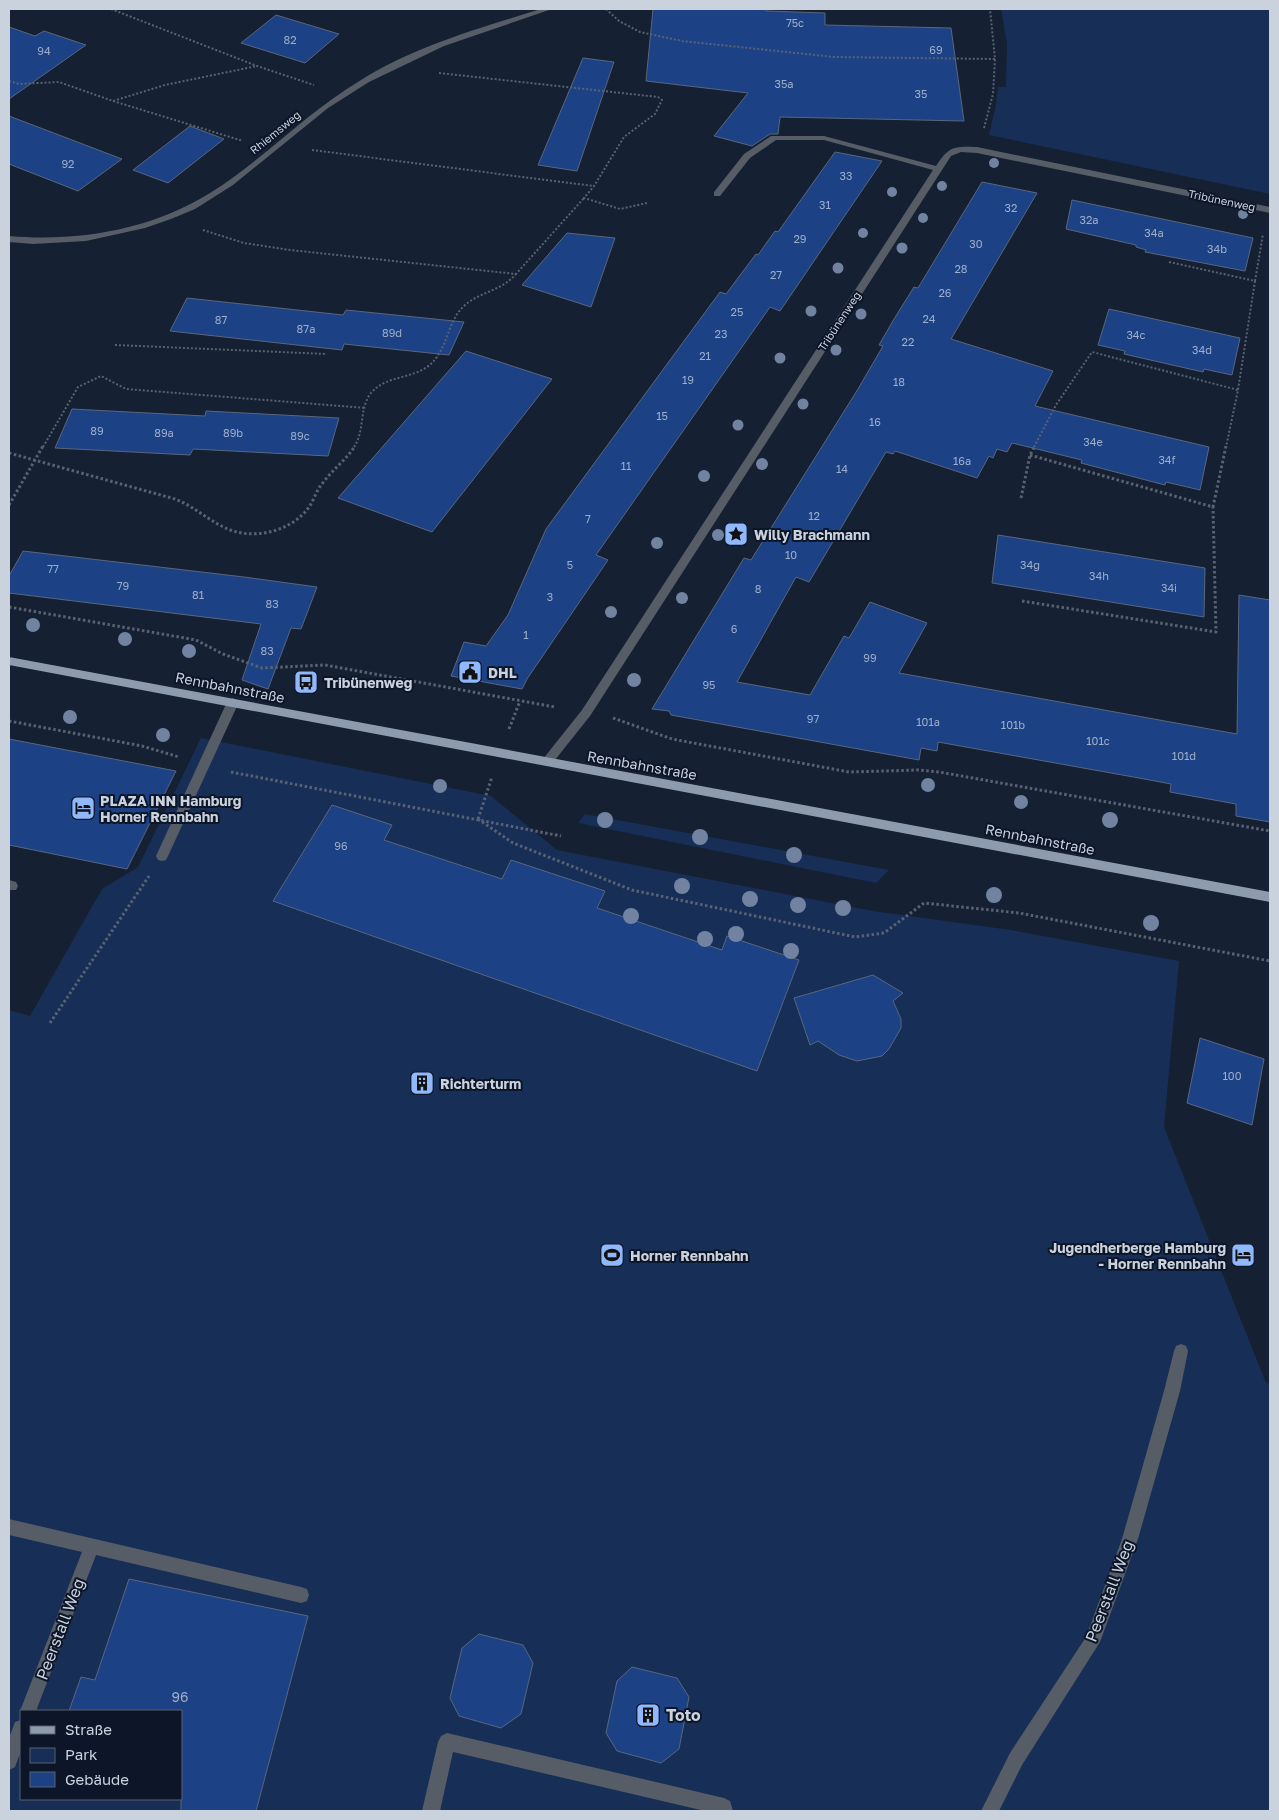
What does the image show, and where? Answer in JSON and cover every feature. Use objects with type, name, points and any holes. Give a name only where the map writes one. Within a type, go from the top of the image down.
[{"type":"main road","name":"Rennbahnstraße","points":[[9,661],[1270,897]]},
{"type":"street","name":"Rhiemsweg","points":[[9,239],[82,238],[123,231],[183,211],[211,196],[236,179],[342,94],[388,68],[442,44],[548,9]]},
{"type":"street","points":[[717,194],[747,156],[774,138],[824,138],[938,169]]},
{"type":"street","name":"Tribünenweg","points":[[547,762],[586,713],[948,154],[960,149],[977,150],[1269,209]]},
{"type":"street","points":[[162,856],[233,702]]},
{"type":"street","name":"Peerstall Weg","points":[[990,1811],[1016,1759],[1092,1642],[1130,1539],[1172,1391],[1181,1351]]},
{"type":"street","points":[[9,1527],[301,1595]]},
{"type":"street","name":"Peerstall Weg","points":[[28,1710],[92,1546]]},
{"type":"street","points":[[9,1761],[20,1731]]},
{"type":"street","points":[[431,1811],[447,1742],[724,1807],[724,1811]]},
{"type":"path","points":[[111,9],[257,66],[342,94]]},
{"type":"path","points":[[606,9],[619,21],[640,32],[682,41],[834,57],[995,59]]},
{"type":"path","points":[[977,150],[993,94],[995,59],[990,9]]},
{"type":"path","points":[[113,101],[165,85],[257,66]]},
{"type":"path","points":[[9,452],[36,458],[76,472],[185,502],[227,529],[244,533],[273,531],[295,520],[310,507],[317,490],[358,442],[368,398],[378,387],[427,367],[436,360],[442,352],[459,311],[476,297],[504,287],[594,186],[624,137],[655,114],[662,100],[658,97],[436,73]]},
{"type":"path","points":[[9,81],[19,84],[59,82],[113,101],[273,148],[594,186]]},
{"type":"path","points":[[584,198],[620,209],[647,203]]},
{"type":"path","points":[[1022,601],[1216,632],[1213,507],[1238,390],[1255,280],[1269,209]]},
{"type":"path","points":[[197,229],[244,243],[290,250],[516,274]]},
{"type":"path","points":[[1169,262],[1255,280]]},
{"type":"path","points":[[115,345],[327,354]]},
{"type":"path","points":[[1021,498],[1030,455],[1056,405],[1092,352],[1238,390]]},
{"type":"path","points":[[9,505],[78,387],[100,376],[126,389],[366,408]]},
{"type":"path","points":[[1030,455],[1213,507]]},
{"type":"path","points":[[9,607],[196,640],[223,654],[262,668],[325,665],[557,708]]},
{"type":"path","points":[[511,724],[520,701]]},
{"type":"path","points":[[607,717],[642,727],[672,740],[849,772],[918,770],[940,772],[1270,831]]},
{"type":"path","points":[[9,721],[142,746],[204,766],[561,836]]},
{"type":"path","points":[[478,819],[490,784]]},
{"type":"path","points":[[478,819],[513,843],[632,890],[855,937],[884,933],[924,903],[1019,913],[1270,961]]},
{"type":"path","points":[[50,1023],[162,856]]},
{"type":"green space","points":[[1001,9],[1270,9],[1270,194],[989,135],[998,87],[1006,87],[1007,44]]},
{"type":"green space","name":"Horner Rennbahn","points":[[201,738],[491,796],[557,850],[873,911],[1011,930],[1179,961],[1164,1127],[1266,1383],[1270,1384],[1270,1811],[9,1811],[9,1010],[30,1016],[102,889],[138,867]]},
{"type":"green space","points":[[585,814],[889,870],[876,883],[578,823]]},
{"type":"building","points":[[653,9],[766,9],[766,11],[825,13],[825,25],[951,28],[964,121],[780,117],[778,134],[770,134],[752,146],[714,136],[748,93],[646,81]]},
{"type":"building","points":[[276,15],[339,34],[305,63],[241,43]]},
{"type":"building","points":[[9,27],[35,36],[44,31],[86,45],[9,99]]},
{"type":"building","points":[[583,58],[614,62],[577,171],[538,165]]},
{"type":"building","points":[[9,116],[122,159],[78,191],[9,164]]},
{"type":"building","points":[[190,126],[224,139],[168,183],[133,170]]},
{"type":"building","points":[[835,152],[882,161],[780,311],[770,307],[596,555],[608,560],[522,689],[451,676],[464,642],[486,646],[508,615],[546,529],[720,292],[726,294],[775,231],[778,232]]},
{"type":"building","points":[[982,182],[1037,193],[951,339],[1053,371],[1035,406],[1209,447],[1200,490],[1166,482],[1165,485],[1081,463],[1082,460],[1012,443],[1007,452],[997,449],[993,458],[989,456],[977,478],[895,451],[893,454],[886,452],[809,582],[796,577],[737,682],[810,695],[844,636],[849,638],[870,602],[927,623],[899,673],[1237,734],[1239,595],[1270,600],[1270,822],[1236,816],[1236,804],[1170,792],[1171,784],[1139,778],[938,742],[937,751],[921,748],[919,760],[671,715],[669,711],[652,709],[744,558],[751,560],[858,389],[883,346],[879,345],[894,319],[914,287],[918,288]]},
{"type":"building","points":[[1072,200],[1253,238],[1245,271],[1145,252],[1146,250],[1136,247],[1136,245],[1066,229]]},
{"type":"building","points":[[567,233],[615,238],[591,307],[522,285]]},
{"type":"building","points":[[187,298],[343,315],[346,310],[464,322],[449,355],[344,344],[342,350],[170,331]]},
{"type":"building","points":[[1109,309],[1240,338],[1232,375],[1204,369],[1203,372],[1124,354],[1125,351],[1098,345]]},
{"type":"building","points":[[466,351],[552,379],[432,532],[338,498]]},
{"type":"building","points":[[72,409],[205,416],[206,411],[339,418],[328,456],[193,449],[190,455],[55,448]]},
{"type":"building","points":[[998,535],[1205,568],[1204,617],[992,583]]},
{"type":"building","points":[[23,551],[317,587],[301,629],[291,628],[268,689],[242,680],[261,624],[9,593],[9,576]]},
{"type":"building","name":"PLAZA INN Hamburg Horner Rennbahn","points":[[9,739],[176,771],[127,869],[9,845]]},
{"type":"building","points":[[332,805],[392,825],[384,840],[502,879],[511,860],[605,891],[597,908],[722,950],[727,936],[799,960],[757,1071],[273,901]]},
{"type":"building","points":[[873,975],[903,993],[893,1001],[901,1019],[901,1028],[889,1049],[882,1056],[857,1061],[839,1055],[818,1041],[810,1045],[794,998]]},
{"type":"building","points":[[1200,1038],[1264,1059],[1252,1125],[1187,1103]]},
{"type":"building","points":[[129,1579],[308,1616],[256,1811],[181,1811],[182,1710],[69,1710],[81,1677],[95,1680]]},
{"type":"building","points":[[479,1634],[523,1645],[533,1663],[521,1714],[501,1728],[459,1716],[450,1698],[462,1648]]},
{"type":"building","name":"Toto","points":[[632,1667],[677,1678],[689,1697],[679,1749],[661,1763],[617,1751],[606,1733],[617,1681]]},
{"type":"place","name":"Willy Brachmann","points":[[736,534]]},
{"type":"place","name":"DHL","points":[[470,672]]},
{"type":"place","name":"Tribünenweg","points":[[306,682]]},
{"type":"place","name":"PLAZA INN Hamburg Horner Rennbahn","points":[[83,808]]},
{"type":"place","name":"Richterturm","points":[[422,1083]]},
{"type":"place","name":"Horner Rennbahn","points":[[612,1255]]},
{"type":"place","name":"Jugendherberge Hamburg - Horner Rennbahn","points":[[1243,1255]]},
{"type":"place","name":"Toto","points":[[648,1715]]}]
